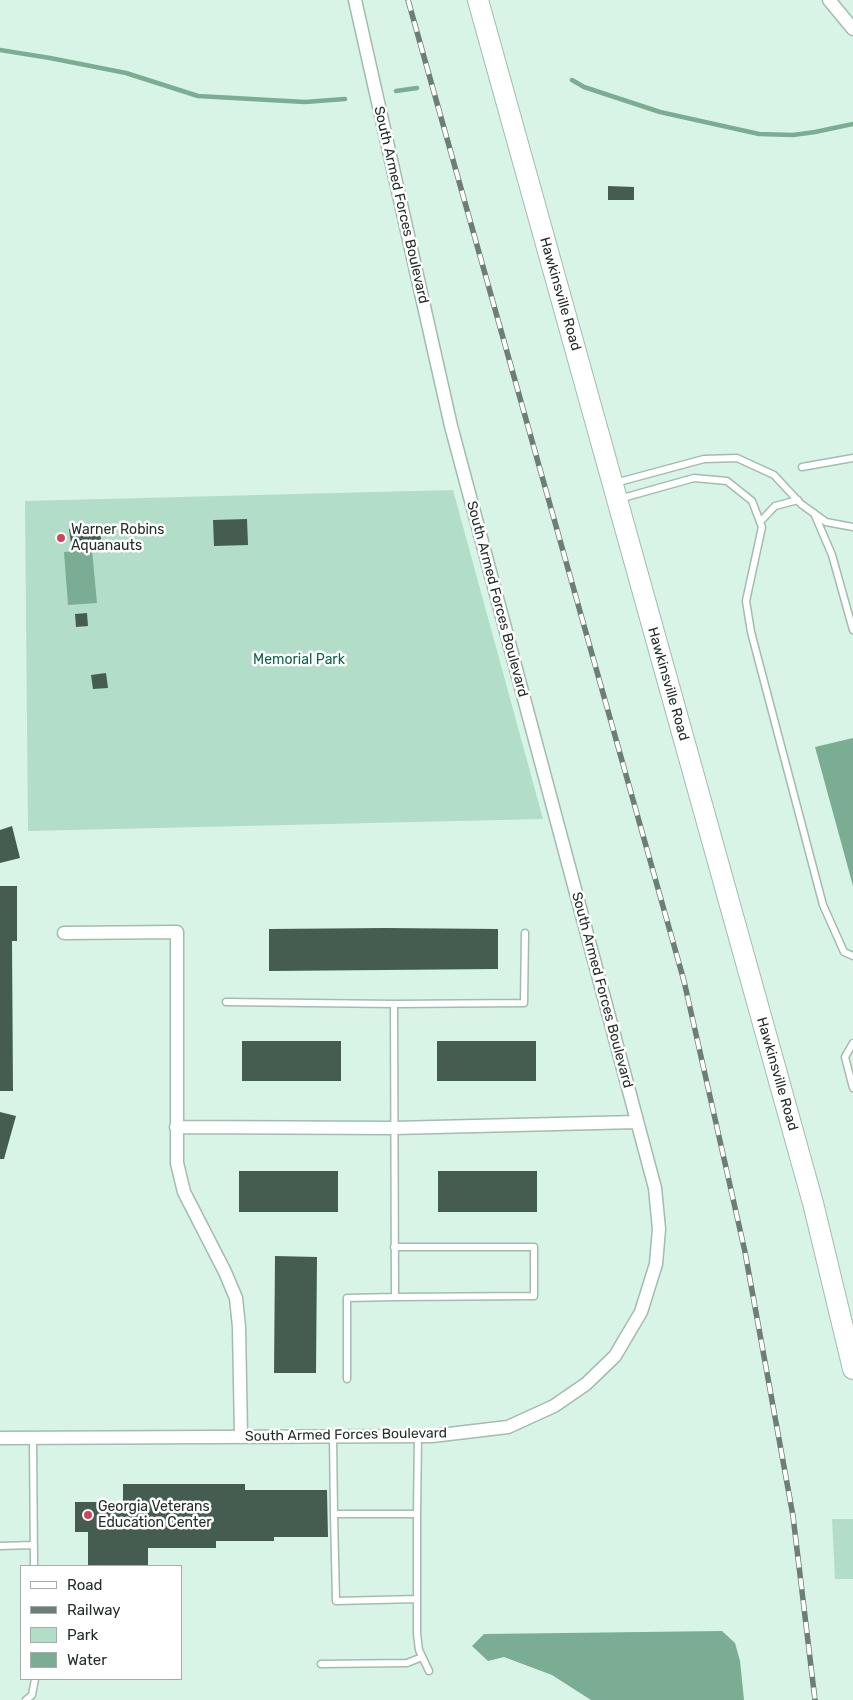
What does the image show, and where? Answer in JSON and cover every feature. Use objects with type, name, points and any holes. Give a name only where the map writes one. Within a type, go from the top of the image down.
[{"type":"main road","name":"Hawkinsville Road","points":[[478,0],[813,1203],[853,1369]]},
{"type":"street","name":"South Armed Forces Boulevard","points":[[0,1438],[432,1436],[508,1427],[554,1406],[586,1384],[615,1356],[640,1312],[656,1264],[659,1229],[655,1188],[451,426],[355,0]]},
{"type":"street","points":[[829,0],[853,29]]},
{"type":"street","points":[[64,933],[177,932],[177,1163],[184,1192],[225,1272],[236,1298],[239,1327],[241,1436]]},
{"type":"street","points":[[176,1127],[394,1128],[637,1122]]},
{"type":"lane","points":[[615,492],[704,459],[737,458],[774,475],[798,500],[826,522],[853,527]]},
{"type":"lane","points":[[802,467],[853,458]]},
{"type":"lane","points":[[615,492],[694,478],[727,482],[752,501],[762,527],[746,600],[751,632],[823,905],[844,952],[853,956]]},
{"type":"lane","points":[[760,522],[775,506],[798,500]]},
{"type":"lane","points":[[813,513],[832,555],[853,630]]},
{"type":"lane","points":[[226,1002],[524,1003],[524,933]]},
{"type":"lane","points":[[394,1004],[395,1297]]},
{"type":"lane","points":[[853,1043],[845,1056],[853,1088]]},
{"type":"lane","points":[[347,1379],[347,1298],[534,1296],[534,1247],[394,1247]]},
{"type":"lane","points":[[333,1436],[336,1601],[417,1599]]},
{"type":"lane","points":[[418,1436],[416,1634],[419,1650],[429,1671]]},
{"type":"lane","points":[[33,1438],[34,1565]]},
{"type":"lane","points":[[334,1514],[417,1514]]},
{"type":"lane","points":[[0,1546],[34,1545]]},
{"type":"lane","points":[[321,1664],[407,1663],[422,1657]]},
{"type":"lane","points":[[26,1700],[32,1695],[34,1680]]},
{"type":"green space","name":"Memorial Park","points":[[453,490],[543,819],[28,831],[25,501]]},
{"type":"green space","points":[[832,1519],[853,1519],[853,1579],[835,1579]]},
{"type":"water","points":[[92,550],[97,603],[68,605],[64,552]]},
{"type":"water","points":[[853,738],[853,886],[815,747]]},
{"type":"water","points":[[722,1631],[735,1643],[740,1661],[744,1700],[591,1700],[552,1675],[504,1657],[488,1661],[472,1646],[484,1634]]},
{"type":"building","points":[[608,186],[634,187],[634,200],[608,200]]},
{"type":"building","points":[[247,519],[248,545],[214,546],[213,520]]},
{"type":"building","points":[[100,526],[101,540],[71,543],[69,529]]},
{"type":"building","points":[[87,613],[88,626],[76,627],[75,614]]},
{"type":"building","points":[[106,673],[108,688],[93,689],[91,675]]},
{"type":"building","points":[[12,826],[20,858],[0,863],[0,830]]},
{"type":"building","points":[[0,886],[17,886],[17,941],[12,941],[13,1091],[0,1091]]},
{"type":"building","points":[[269,929],[498,929],[498,969],[269,971]]},
{"type":"building","points":[[242,1041],[341,1041],[341,1081],[242,1081]]},
{"type":"building","points":[[437,1041],[536,1041],[536,1081],[437,1081]]},
{"type":"building","points":[[0,1112],[16,1116],[4,1159],[0,1159]]},
{"type":"building","points":[[239,1171],[338,1171],[338,1212],[239,1212]]},
{"type":"building","points":[[438,1171],[537,1171],[537,1212],[438,1212]]},
{"type":"building","points":[[275,1256],[317,1257],[316,1373],[274,1373]]},
{"type":"building","points":[[123,1484],[245,1484],[245,1490],[327,1490],[328,1537],[274,1537],[274,1541],[216,1541],[216,1548],[148,1548],[148,1565],[88,1565],[88,1532],[75,1532],[75,1502],[123,1502]]},
{"type":"waterway","points":[[0,50],[126,73],[198,96],[305,102],[345,99]]},
{"type":"waterway","points":[[572,80],[584,87],[660,112],[759,134],[793,135],[853,124]]},
{"type":"waterway","points":[[396,91],[417,88]]},
{"type":"railway","points":[[408,0],[684,981],[745,1252],[793,1516],[815,1700]]},
{"type":"place","name":"Warner Robins Aquanauts","points":[[61,538]]},
{"type":"place","name":"Georgia Veterans Education Center","points":[[88,1515]]}]
